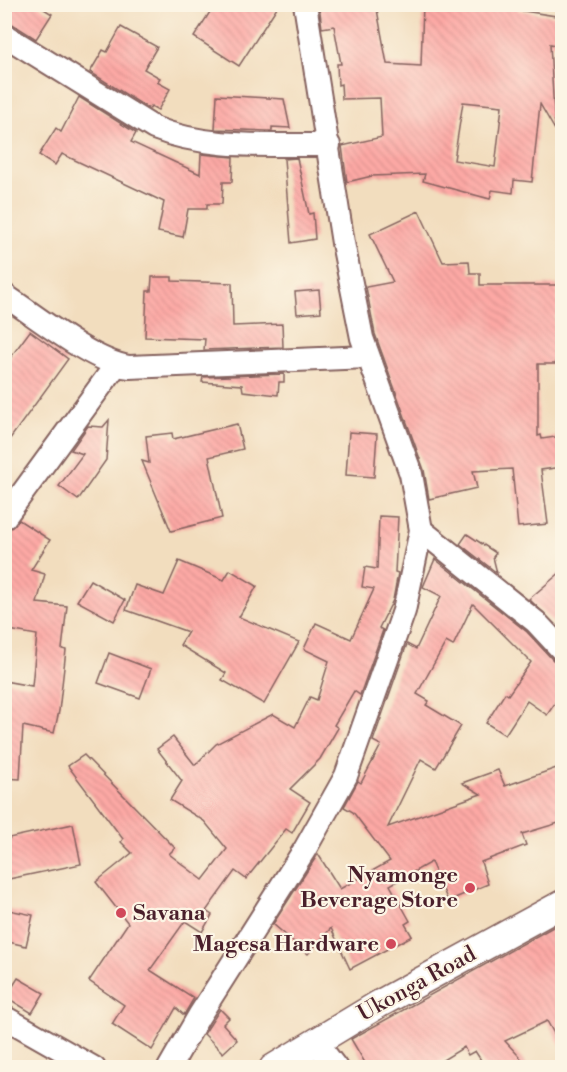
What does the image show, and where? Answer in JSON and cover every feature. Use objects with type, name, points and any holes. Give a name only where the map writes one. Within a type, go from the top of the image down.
[{"type":"street","points":[[169,1068],[199,1016],[305,849],[346,776],[404,611],[421,530],[411,474],[362,338],[343,243],[305,4]]},
{"type":"street","points":[[4,34],[154,128],[179,138],[204,143],[329,145]]},
{"type":"street","points":[[4,295],[93,354],[116,365],[129,367],[368,357]]},
{"type":"street","points":[[5,517],[116,365]]},
{"type":"street","points":[[421,530],[537,622],[562,650]]},
{"type":"street","name":"Ukonga Road","points":[[273,1068],[379,1004],[562,904]]},
{"type":"street","points":[[4,1017],[94,1068]]},
{"type":"street","points":[[316,1042],[336,1068]]},
{"type":"building","points":[[15,4],[36,4],[52,14],[36,39],[6,20]]},
{"type":"building","points":[[215,4],[279,4],[239,66],[194,37]]},
{"type":"building","points":[[319,4],[376,4],[387,64],[421,66],[423,4],[518,4],[518,10],[562,17],[562,46],[550,44],[555,130],[540,104],[532,182],[514,180],[513,193],[492,190],[490,199],[423,181],[425,174],[372,176],[347,182],[342,146],[382,137],[380,98],[342,99],[341,84],[338,85],[337,64],[341,64],[334,26],[322,28]],"holes":[[[463,102],[502,106],[495,167],[454,160]]]},
{"type":"building","points":[[121,27],[157,47],[144,69],[160,78],[157,82],[170,89],[158,110],[151,106],[149,109],[90,72],[103,50],[107,52]]},
{"type":"building","points":[[217,95],[284,99],[290,128],[272,127],[272,131],[215,129]]},
{"type":"building","points":[[79,97],[136,133],[131,142],[200,174],[201,154],[233,157],[232,182],[223,182],[222,204],[207,204],[207,209],[188,209],[183,237],[158,232],[164,202],[62,154],[55,165],[39,155],[56,128],[61,132]]},
{"type":"building","points":[[297,158],[309,214],[313,213],[315,239],[291,243],[284,159]]},
{"type":"building","points":[[419,211],[443,262],[469,261],[470,273],[480,273],[480,285],[558,285],[558,316],[555,316],[556,364],[538,364],[538,436],[541,435],[542,439],[562,436],[562,467],[541,470],[548,524],[518,527],[512,469],[473,471],[477,488],[429,499],[424,470],[375,334],[366,287],[393,282],[370,234]]},
{"type":"building","points":[[152,277],[172,277],[172,281],[232,283],[233,326],[282,324],[283,347],[204,350],[205,339],[145,337],[147,291],[151,291]]},
{"type":"building","points":[[319,290],[321,312],[297,314],[295,292]]},
{"type":"building","points":[[30,331],[68,359],[4,447],[4,366]]},
{"type":"building","points":[[284,374],[284,382],[279,382],[278,395],[243,391],[242,385],[202,382],[203,377]]},
{"type":"building","points":[[109,420],[106,460],[78,500],[59,486],[83,454],[71,450],[88,426],[103,427]]},
{"type":"building","points":[[237,424],[243,449],[209,457],[222,518],[171,531],[142,461],[149,463],[146,436],[172,433],[173,439]]},
{"type":"building","points":[[349,432],[377,434],[374,477],[346,475]]},
{"type":"building","points":[[379,516],[398,517],[395,572],[398,573],[393,600],[379,628],[383,630],[360,695],[354,691],[334,725],[338,728],[320,759],[290,789],[310,802],[292,833],[286,829],[246,879],[235,871],[206,911],[212,915],[202,932],[185,921],[150,970],[194,998],[184,1015],[176,1008],[152,1050],[112,1024],[124,1005],[89,981],[128,923],[96,882],[132,853],[121,842],[123,839],[68,766],[84,755],[175,848],[169,854],[203,880],[227,849],[204,821],[170,800],[182,781],[157,749],[173,737],[195,765],[216,744],[273,714],[295,727],[310,697],[317,700],[329,661],[304,649],[316,623],[351,639],[374,589],[362,587],[365,567],[377,569]]},
{"type":"building","points":[[19,520],[50,540],[31,570],[45,574],[37,603],[67,606],[62,649],[66,650],[59,711],[54,733],[23,726],[20,779],[4,778],[4,681],[32,686],[37,635],[4,629],[4,534]]},
{"type":"building","points":[[467,534],[496,553],[493,557],[497,573],[460,544]]},
{"type":"building","points":[[435,559],[527,632],[553,660],[562,663],[562,693],[547,715],[527,701],[505,735],[486,723],[505,693],[508,695],[531,662],[473,604],[453,646],[446,642],[417,694],[429,701],[426,705],[461,726],[436,768],[421,759],[388,827],[481,794],[462,783],[498,770],[505,786],[562,766],[562,822],[522,834],[526,845],[481,862],[488,884],[448,901],[431,862],[390,885],[410,921],[405,924],[412,936],[350,969],[331,928],[308,954],[273,924],[318,854],[340,889],[390,861],[353,812],[344,807],[358,781],[361,783],[381,745],[373,741],[407,644],[416,649],[441,596],[423,587]]},
{"type":"building","points":[[179,561],[224,580],[230,570],[257,586],[239,617],[299,642],[264,704],[222,680],[226,673],[180,645],[188,632],[126,610],[135,585],[164,595]]},
{"type":"building","points":[[562,571],[562,631],[529,599]]},
{"type":"building","points":[[90,580],[125,600],[114,621],[77,601]]},
{"type":"building","points":[[109,653],[151,669],[140,698],[98,683]]},
{"type":"building","points":[[73,824],[81,864],[4,880],[4,839]]},
{"type":"building","points":[[4,909],[33,915],[26,946],[4,941]]},
{"type":"building","points":[[562,922],[562,1048],[547,1021],[505,1041],[530,1068],[486,1068],[475,1051],[468,1055],[464,1047],[430,1068],[368,1068],[351,1039]]},
{"type":"building","points":[[18,978],[44,993],[32,1013],[6,997]]},
{"type":"building","points":[[220,1009],[229,1018],[223,1024],[237,1040],[223,1053],[204,1034]]},
{"type":"place","name":"Nyamonge Beverage Store","points":[[470,888]]},
{"type":"place","name":"Savana","points":[[121,913]]},
{"type":"place","name":"Magesa Hardware","points":[[391,944]]}]
